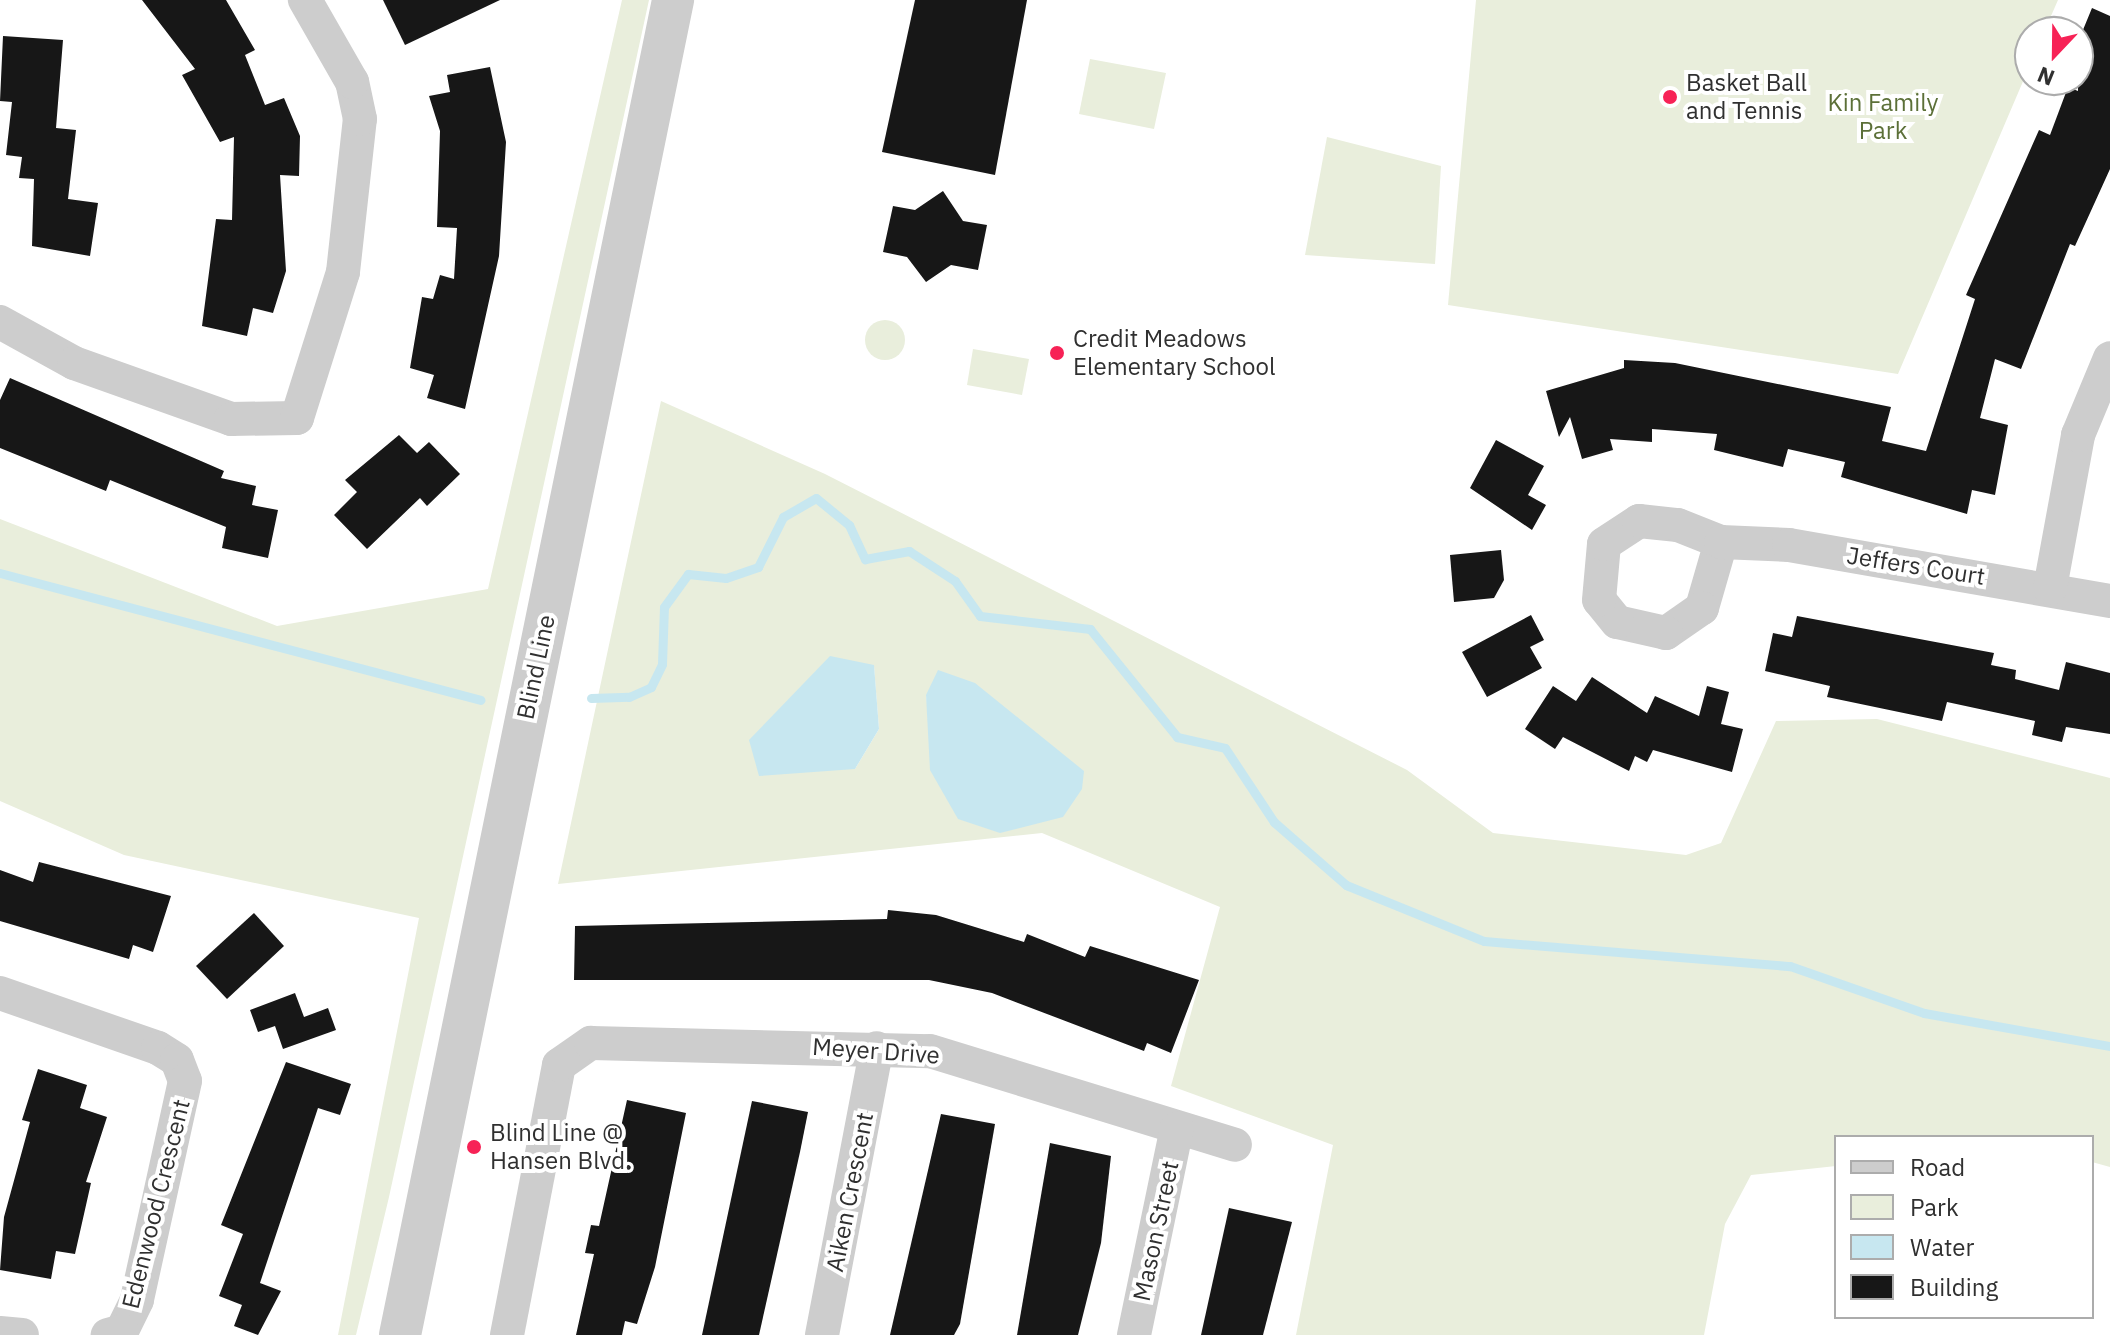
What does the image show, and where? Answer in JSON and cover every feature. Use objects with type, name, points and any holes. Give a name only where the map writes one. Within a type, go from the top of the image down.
[{"type":"street","points":[[0,322],[74,363],[231,419],[297,418],[343,272],[360,119],[352,82],[305,0]]},
{"type":"street","name":"Blind Line","points":[[400,1335],[673,0]]},
{"type":"street","points":[[2050,588],[2078,435],[2110,358]]},
{"type":"street","name":"Jeffers Court","points":[[1721,542],[1789,545],[2050,588],[2110,601]]},
{"type":"street","name":"Edenwood Crescent","points":[[0,993],[158,1048],[177,1060],[185,1081],[137,1300],[122,1331],[108,1335]]},
{"type":"street","name":"Meyer Drive","points":[[507,1335],[559,1065],[591,1043],[877,1048],[944,1054],[1235,1145]]},
{"type":"street","name":"Aiken Crescent","points":[[822,1335],[877,1048]]},
{"type":"street","name":"Mason Street","points":[[1134,1335],[1177,1128]]},
{"type":"street","points":[[0,1333],[22,1335]]},
{"type":"green space","points":[[622,0],[649,0],[389,1197],[356,1335],[338,1335],[419,918],[124,855],[0,801],[0,519],[277,626],[488,589]]},
{"type":"green space","name":"Kin Family Park","points":[[1476,0],[2058,0],[2051,16],[2014,16],[2014,96],[2017,96],[1898,374],[1448,305]]},
{"type":"green space","points":[[1090,59],[1166,73],[1154,129],[1079,114]]},
{"type":"green space","points":[[1327,137],[1441,166],[1435,264],[1305,255]]},
{"type":"green space","points":[[885,320],[899,326],[905,340],[899,354],[885,360],[871,354],[865,340],[871,326]]},
{"type":"green space","points":[[973,349],[1029,359],[1022,395],[967,385]]},
{"type":"green space","points":[[661,401],[825,474],[1407,770],[1493,833],[1686,855],[1721,843],[1776,721],[1877,719],[2110,778],[2110,1167],[2094,1163],[2094,1135],[1834,1135],[1834,1166],[1751,1175],[1725,1224],[1704,1335],[1296,1335],[1333,1145],[1171,1086],[1220,907],[1042,833],[558,884]],"holes":[[[874,666],[879,729],[855,769]],[[926,695],[1000,833],[930,728]]]},
{"type":"water","points":[[830,656],[874,665],[879,729],[855,769],[759,776],[749,740]]},
{"type":"water","points":[[938,670],[975,683],[1084,771],[1082,789],[1063,817],[1000,833],[958,819],[930,770],[926,695]]},
{"type":"building","points":[[142,0],[226,0],[255,50],[245,55],[265,105],[284,98],[300,136],[299,176],[280,175],[286,271],[273,313],[253,308],[247,336],[202,326],[216,219],[232,220],[234,137],[220,142],[182,75],[195,69]]},
{"type":"building","points":[[383,0],[500,0],[405,45]]},
{"type":"building","points":[[915,0],[1027,0],[995,175],[882,152]]},
{"type":"building","points":[[2092,8],[2110,16],[2110,169],[2075,246],[2070,244],[2021,369],[1995,359],[1980,418],[2008,425],[1995,495],[1972,490],[1967,514],[1841,477],[1845,462],[1788,449],[1783,467],[1714,450],[1717,434],[1652,429],[1652,442],[1610,439],[1613,450],[1582,459],[1570,417],[1559,437],[1546,391],[1624,368],[1624,360],[1675,363],[1891,407],[1882,441],[1926,451],[1975,299],[1966,295],[2039,130],[2050,135],[2065,96],[2094,96],[2094,16],[2089,16]]},
{"type":"building","points":[[3,36],[63,40],[56,128],[76,130],[68,199],[98,203],[90,256],[32,246],[34,179],[19,178],[22,157],[6,155],[12,102],[0,101]]},
{"type":"building","points":[[490,67],[506,142],[499,256],[465,409],[427,398],[434,375],[410,368],[422,297],[433,299],[440,275],[454,279],[457,228],[437,227],[440,131],[429,96],[450,92],[447,75]]},
{"type":"building","points":[[943,191],[963,221],[987,225],[978,270],[951,265],[926,282],[907,257],[883,252],[893,206],[915,210]]},
{"type":"building","points":[[10,378],[224,471],[221,478],[256,486],[252,505],[278,510],[268,558],[222,548],[226,527],[110,480],[106,491],[0,448],[0,400]]},
{"type":"building","points":[[399,435],[417,453],[429,442],[460,474],[427,506],[420,498],[367,549],[334,515],[357,492],[345,480]]},
{"type":"building","points":[[1496,440],[1544,466],[1528,495],[1546,505],[1532,530],[1470,488]]},
{"type":"building","points":[[1501,550],[1504,580],[1494,598],[1454,602],[1450,555]]},
{"type":"building","points":[[1531,615],[1544,640],[1530,647],[1542,668],[1487,697],[1462,652]]},
{"type":"building","points":[[1797,616],[1994,653],[1991,665],[2016,670],[2015,679],[2059,690],[2066,662],[2110,673],[2110,734],[2066,727],[2062,742],[2032,735],[2035,721],[1947,702],[1942,721],[1827,697],[1830,686],[1765,671],[1773,633],[1792,637]]},
{"type":"building","points":[[1592,677],[1647,713],[1655,696],[1699,716],[1707,686],[1729,692],[1721,724],[1743,729],[1732,772],[1653,750],[1647,762],[1635,756],[1629,771],[1563,737],[1555,749],[1525,729],[1553,686],[1576,701]]},
{"type":"building","points":[[39,862],[171,896],[153,952],[133,945],[129,959],[0,921],[0,870],[33,882]]},
{"type":"building","points":[[888,910],[936,915],[1024,942],[1027,934],[1085,957],[1090,946],[1199,980],[1171,1053],[1147,1043],[1144,1051],[992,993],[929,980],[574,980],[575,926],[887,919]]},
{"type":"building","points":[[254,913],[284,946],[227,999],[196,966]]},
{"type":"building","points":[[295,993],[304,1017],[328,1008],[336,1030],[283,1049],[275,1026],[258,1032],[250,1010]]},
{"type":"building","points":[[286,1062],[351,1084],[340,1115],[318,1108],[260,1283],[281,1291],[258,1335],[234,1326],[242,1305],[219,1296],[243,1234],[221,1225]]},
{"type":"building","points":[[38,1069],[87,1085],[80,1108],[107,1117],[86,1182],[91,1183],[75,1254],[56,1251],[51,1279],[0,1270],[4,1217],[30,1122],[22,1120]]},
{"type":"building","points":[[627,1100],[686,1113],[655,1267],[637,1324],[625,1321],[622,1335],[576,1335],[594,1254],[585,1253],[591,1225],[599,1226]]},
{"type":"building","points":[[752,1101],[808,1112],[800,1152],[759,1335],[702,1335]]},
{"type":"building","points":[[941,1114],[995,1124],[960,1324],[954,1335],[890,1335]]},
{"type":"building","points":[[1050,1143],[1111,1156],[1101,1243],[1078,1335],[1017,1335]]},
{"type":"building","points":[[1229,1208],[1292,1222],[1263,1335],[1201,1335]]},
{"type":"waterway","points":[[591,698],[629,697],[651,687],[662,664],[664,607],[688,574],[726,578],[758,567],[783,517],[816,498],[849,525],[865,559],[909,551],[955,581],[980,616],[1090,629],[1177,737],[1225,748],[1274,822],[1346,885],[1484,941],[1790,966],[1924,1013],[2110,1046]]},
{"type":"waterway","points":[[0,573],[481,700]]},
{"type":"place","name":"Basket Ball and Tennis","points":[[1670,97]]},
{"type":"place","name":"Credit Meadows Elementary School","points":[[1057,353]]},
{"type":"place","name":"Blind Line @ Hansen Blvd.","points":[[474,1147]]}]
